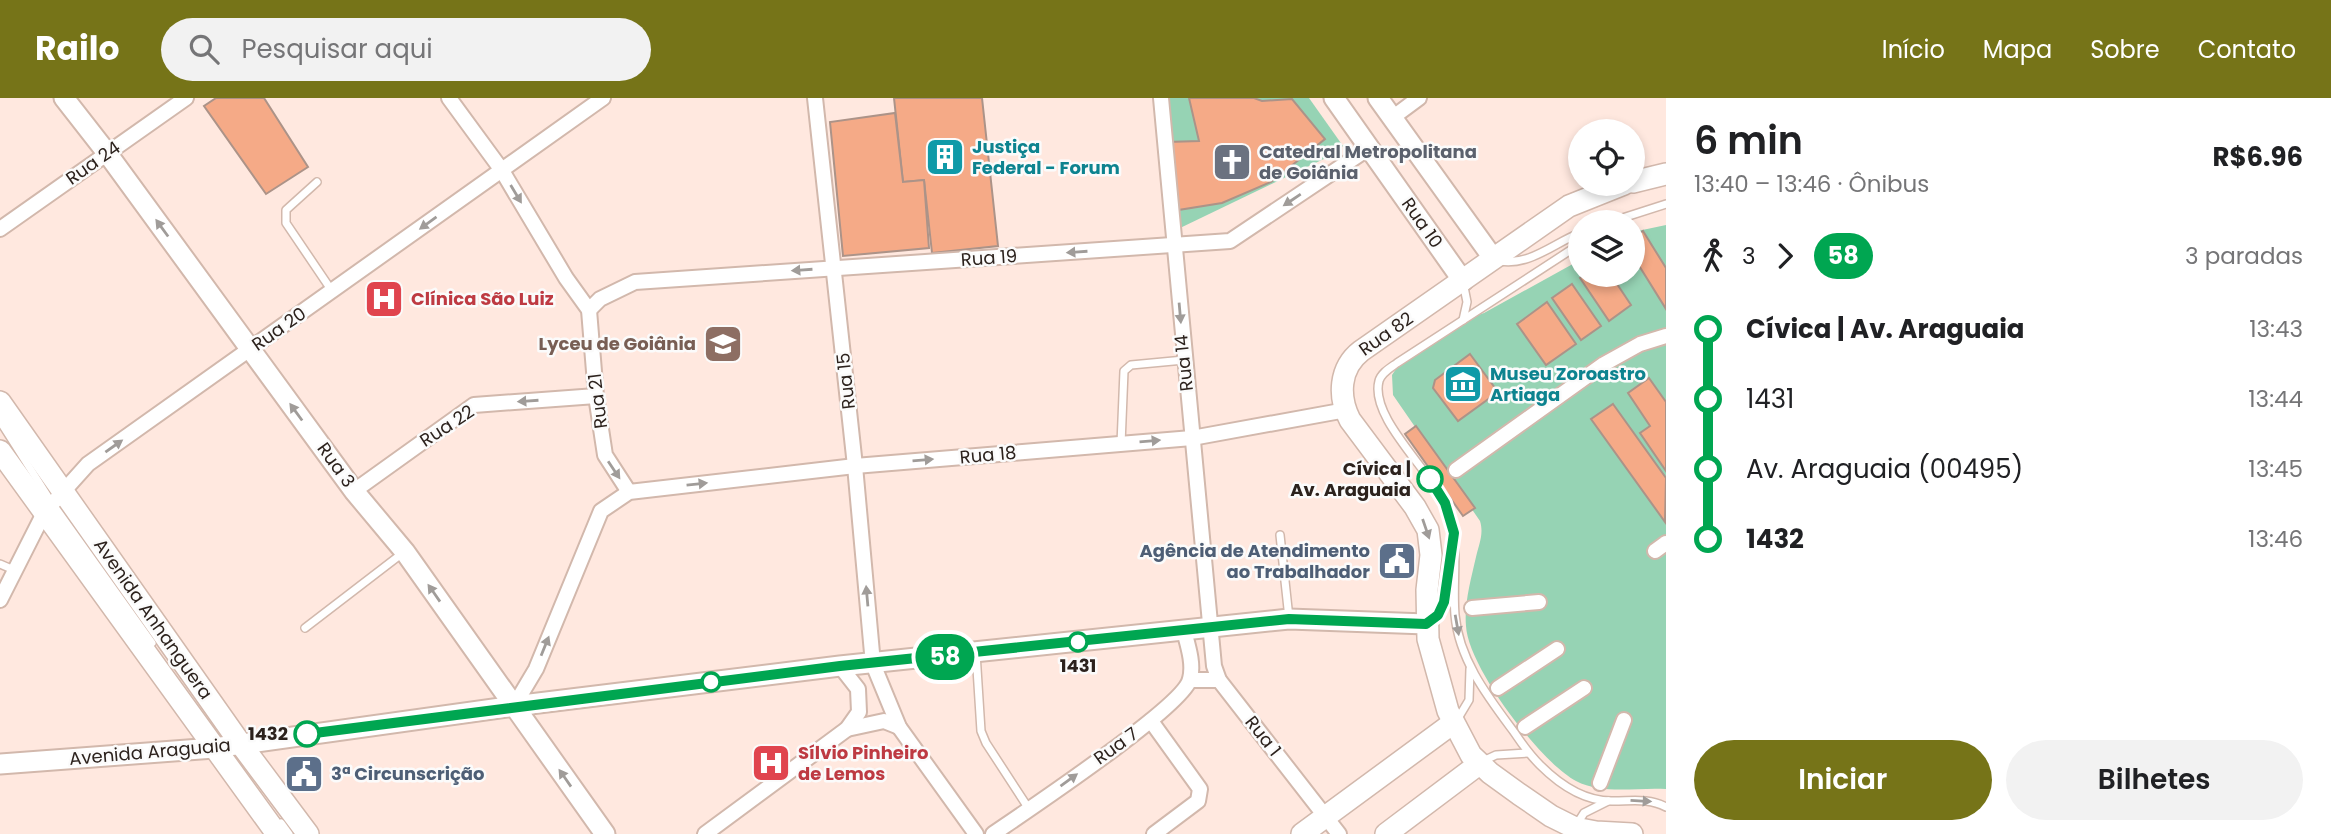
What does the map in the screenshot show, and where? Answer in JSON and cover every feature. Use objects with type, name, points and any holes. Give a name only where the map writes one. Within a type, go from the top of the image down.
[{"type":"main road","name":"Rua 3","points":[[64,98],[355,491],[405,552],[605,834]]},
{"type":"main road","name":"Rua 10","points":[[1334,98],[1463,281]]},
{"type":"main road","points":[[1361,98],[1392,118]]},
{"type":"main road","name":"Rua 10","points":[[1378,98],[1493,258]]},
{"type":"main road","points":[[1645,179],[1666,174]]},
{"type":"main road","name":"Rua 82","points":[[1594,196],[1569,206],[1356,355],[1349,363],[1343,379],[1343,399],[1354,426],[1415,507],[1428,530],[1431,555],[1426,624],[1434,668],[1453,723],[1466,747],[1479,764],[1573,831],[1632,834]]},
{"type":"main road","name":"Avenida Anhanguera","points":[[0,402],[53,502],[226,746],[308,834]]},
{"type":"main road","name":"Avenida Anhanguera","points":[[0,451],[53,502],[226,746],[277,834]]},
{"type":"main road","name":"Avenida Araguaia","points":[[0,764],[226,746],[514,706],[840,666],[1289,619],[1426,624]]},
{"type":"main road","points":[[1301,834],[1453,723]]},
{"type":"main road","points":[[1385,834],[1479,764]]},
{"type":"street","name":"Rua 24","points":[[0,229],[186,98]]},
{"type":"street","points":[[449,98],[501,169],[566,278],[589,310]]},
{"type":"street","name":"Rua 20","points":[[0,600],[7,567],[53,502],[88,464],[603,98]]},
{"type":"street","name":"Rua 15","points":[[815,98],[855,466],[873,664],[899,727],[976,834]]},
{"type":"street","name":"Rua 14","points":[[1161,98],[1211,628]]},
{"type":"street","points":[[1392,118],[1419,98]]},
{"type":"street","name":"Rua 19","points":[[589,310],[600,299],[635,282],[1230,241],[1369,148]]},
{"type":"street","name":"Rua 21","points":[[589,310],[596,396],[605,455],[629,492]]},
{"type":"street","points":[[1456,470],[1604,364],[1640,344],[1666,336]]},
{"type":"street","name":"Rua 22","points":[[355,491],[474,405],[596,396]]},
{"type":"street","name":"Rua 18","points":[[629,492],[855,466],[1192,438],[1346,410]]},
{"type":"street","points":[[514,706],[536,668],[601,511],[629,492]]},
{"type":"street","points":[[1472,608],[1539,602]]},
{"type":"street","name":"Rua 1","points":[[1211,628],[1214,666],[1219,680],[1339,834]]},
{"type":"street","points":[[1184,631],[1191,659],[1190,680],[1219,680]]},
{"type":"street","points":[[1498,688],[1557,649]]},
{"type":"street","points":[[705,834],[847,729],[859,712],[858,689],[840,666]]},
{"type":"street","name":"Rua 7","points":[[993,834],[1152,721],[1180,695],[1190,680]]},
{"type":"street","points":[[1525,727],[1584,688]]},
{"type":"street","points":[[1600,783],[1624,720]]},
{"type":"street","points":[[847,729],[884,721],[899,727]]},
{"type":"street","points":[[1152,721],[1199,789],[1200,797],[1154,834]]},
{"type":"lane","points":[[317,182],[286,210],[284,217],[332,292]]},
{"type":"lane","points":[[1645,211],[1666,204]]},
{"type":"lane","points":[[1493,258],[1508,262],[1528,259],[1568,239]]},
{"type":"lane","name":"Rua 82","points":[[1568,252],[1382,374],[1378,390],[1392,428],[1440,493],[1448,510],[1454,533],[1455,613],[1458,633],[1469,662],[1487,695],[1528,753],[1571,790],[1593,799],[1646,800],[1666,807]]},
{"type":"lane","points":[[1463,281],[1467,302],[1463,320]]},
{"type":"lane","points":[[1121,443],[1126,367],[1184,360]]},
{"type":"lane","points":[[0,421],[154,646]]},
{"type":"lane","points":[[0,443],[53,502]]},
{"type":"lane","points":[[1426,624],[1438,615],[1444,602],[1454,533]]},
{"type":"lane","points":[[1280,535],[1289,619]]},
{"type":"lane","points":[[304,628],[405,552]]},
{"type":"lane","points":[[976,653],[981,731],[986,743],[1029,808]]},
{"type":"lane","points":[[1453,723],[1463,713],[1469,700],[1469,662]]},
{"type":"lane","points":[[1479,764],[1496,755],[1528,753]]},
{"type":"lane","points":[[1573,831],[1584,813],[1608,801]]},
{"type":"lane","points":[[273,812],[289,834]]},
{"type":"green space","name":"Catedral Metropolitana de Goiânia","points":[[1161,98],[1309,98],[1343,146],[1332,155],[1178,229]]},
{"type":"green space","points":[[1666,225],[1666,789],[1609,789],[1576,781],[1544,755],[1508,712],[1479,665],[1470,644],[1466,609],[1481,535],[1480,521],[1393,395],[1392,375],[1398,366],[1463,320],[1484,313],[1568,267],[1568,287],[1645,287],[1645,229]]},
{"type":"building","points":[[216,98],[264,98],[308,167],[266,194],[204,106]]},
{"type":"building","name":"Justiça Federal - Forum","points":[[894,98],[982,98],[998,246],[932,253],[924,180],[903,182]]},
{"type":"building","name":"Catedral Metropolitana de Goiânia","points":[[1189,98],[1254,98],[1262,101],[1292,99],[1325,139],[1271,182],[1222,203],[1172,211],[1167,142],[1199,141]]},
{"type":"building","points":[[895,113],[903,182],[924,180],[929,248],[843,256],[830,122]]},
{"type":"building","points":[[1645,234],[1666,268],[1666,309],[1645,275]]},
{"type":"building","points":[[1568,287],[1574,287],[1601,326],[1581,340],[1552,298]]},
{"type":"building","points":[[1586,287],[1619,287],[1631,305],[1609,321]]},
{"type":"building","points":[[1547,302],[1576,344],[1546,365],[1517,324]]},
{"type":"building","name":"Museu Zoroastro Artiaga","points":[[1470,354],[1498,392],[1458,421],[1433,388],[1435,380]]},
{"type":"building","points":[[1649,378],[1666,402],[1666,471],[1640,433],[1650,426],[1628,393]]},
{"type":"building","points":[[1613,404],[1666,478],[1665,522],[1591,419]]},
{"type":"building","name":"Cívica | Av. Araguaia","points":[[1416,426],[1475,508],[1463,516],[1405,434]]},
{"type":"bus line","name":"58","points":[[307,734],[840,666],[899,662],[1289,619],[1426,624],[1442,610],[1454,533],[1445,503],[1430,479]]},
{"type":"place","name":"Justiça Federal - Forum","points":[[945,157]]},
{"type":"place","name":"Catedral Metropolitana de Goiânia","points":[[1232,162]]},
{"type":"place","name":"Clínica São Luiz","points":[[384,299]]},
{"type":"place","name":"Lyceu de Goiânia","points":[[723,344]]},
{"type":"place","name":"Museu Zoroastro Artiaga","points":[[1463,384]]},
{"type":"place","name":"Cívica | Av. Araguaia","points":[[1430,479]]},
{"type":"place","name":"Agência de Atendimento ao Trabalhador","points":[[1397,561]]},
{"type":"place","name":"1431","points":[[1078,642]]},
{"type":"place","name":"1432","points":[[307,734]]},
{"type":"place","name":"Sílvio Pinheiro de Lemos","points":[[771,763]]},
{"type":"place","name":"3ª Circunscrição","points":[[304,774]]}]
